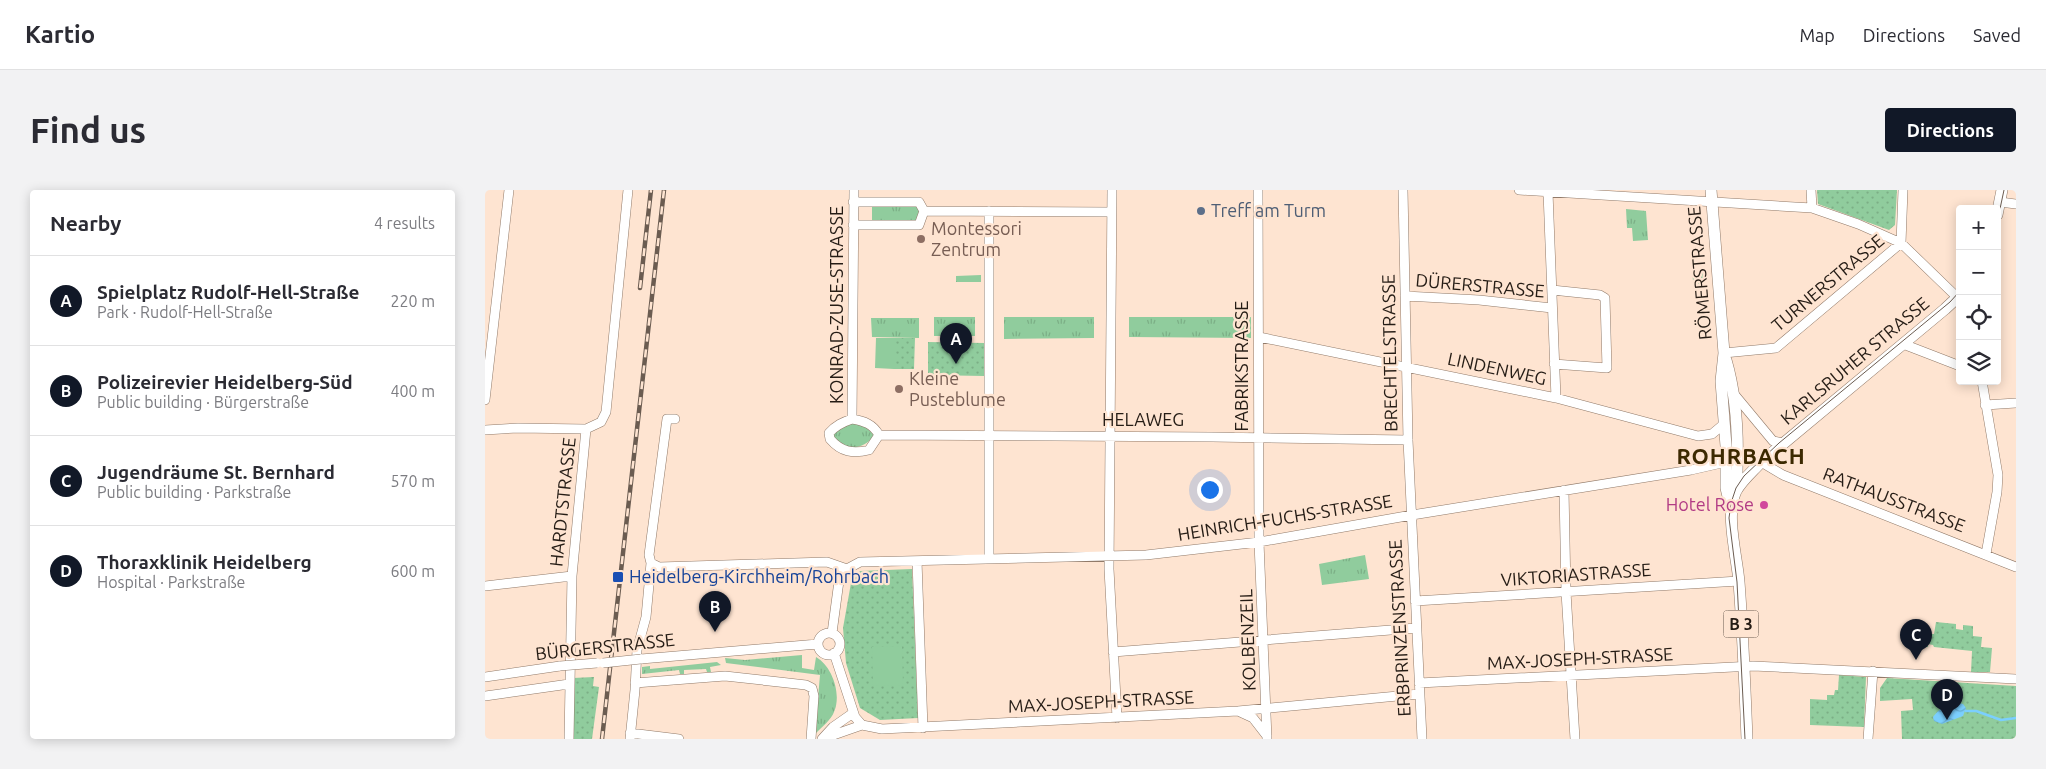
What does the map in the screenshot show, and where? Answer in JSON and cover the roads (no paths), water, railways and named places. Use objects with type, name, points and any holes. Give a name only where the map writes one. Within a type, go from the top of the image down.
[{"type":"main road","name":"RÖMERSTRASSE","points":[[1711,190],[1724,353],[1721,381],[1726,488],[1732,516]]},
{"type":"main road","points":[[1999,205],[2002,190]]},
{"type":"main road","name":"KARLSRUHER STRASSE","points":[[1736,492],[1761,462],[1956,300]]},
{"type":"main road","name":"RÖMERSTRASSE","points":[[1724,353],[1733,392],[1737,454],[1736,492]]},
{"type":"main road","name":"B 3","points":[[1736,492],[1732,516],[1739,581],[1747,739]]},
{"type":"street","points":[[485,400],[490,324],[509,190]]},
{"type":"street","name":"HARDTSTRASSE","points":[[569,739],[572,576],[586,429],[601,422],[606,412],[628,190]]},
{"type":"street","name":"KONRAD-ZUSE-STRASSE","points":[[852,419],[853,190]]},
{"type":"street","points":[[1111,190],[1109,557],[1117,718]]},
{"type":"street","name":"FABRIKSTRASSE","points":[[1259,190],[1259,542]]},
{"type":"street","name":"BRECHTELSTRASSE","points":[[1403,190],[1408,440],[1412,515]]},
{"type":"street","points":[[1519,190],[1812,208],[1859,224],[1901,243],[1957,295]]},
{"type":"street","points":[[1811,190],[1812,208]]},
{"type":"street","name":"TURNERSTRASSE","points":[[1724,353],[1776,348],[1901,243],[1903,190]]},
{"type":"street","points":[[1548,192],[1556,398]]},
{"type":"street","points":[[853,202],[919,202],[924,210]]},
{"type":"street","points":[[2000,202],[2016,204]]},
{"type":"street","points":[[924,210],[1111,212]]},
{"type":"street","points":[[853,225],[919,225],[924,210]]},
{"type":"street","points":[[989,211],[989,559]]},
{"type":"street","points":[[1551,290],[1600,295],[1605,298],[1607,368],[1554,364]]},
{"type":"street","name":"DÜRERSTRASSE","points":[[1405,296],[1479,300],[1552,308]]},
{"type":"street","name":"LINDENWEG","points":[[1259,337],[1556,398],[1699,436],[1712,434],[1724,424]]},
{"type":"street","points":[[1903,344],[1956,364]]},
{"type":"street","points":[[1982,385],[1998,475],[1997,492],[1986,554]]},
{"type":"street","points":[[1733,392],[1773,441],[1783,443]]},
{"type":"street","points":[[1985,405],[2016,403]]},
{"type":"street","points":[[675,419],[667,419],[649,555],[651,563],[646,617],[637,650],[630,736],[679,739]]},
{"type":"street","points":[[852,419],[867,423],[876,429],[879,435],[869,450],[854,452],[840,450],[830,440],[829,433],[839,424],[852,419]]},
{"type":"street","points":[[485,430],[518,428],[586,429]]},
{"type":"street","name":"HELAWEG","points":[[879,435],[1408,440]]},
{"type":"street","name":"HEINRICH-FUCHS-STRASSE","points":[[847,569],[866,561],[1109,557],[1146,555],[1259,542],[1691,470],[1726,462]]},
{"type":"street","name":"RATHAUSSTRASSE","points":[[1761,462],[1783,475],[2016,567]]},
{"type":"street","points":[[1564,490],[1566,592],[1575,739]]},
{"type":"street","name":"ERBPRINZENSTRASSE","points":[[1412,515],[1422,739]]},
{"type":"street","name":"KOLBENZEIL","points":[[1259,542],[1265,641],[1267,738]]},
{"type":"street","points":[[917,561],[923,728]]},
{"type":"street","points":[[651,563],[659,567],[827,562],[847,569],[839,581],[832,633],[839,641],[839,648],[834,653],[824,653],[818,644],[822,635],[832,633]]},
{"type":"street","points":[[485,586],[572,576]]},
{"type":"street","name":"VIKTORIASTRASSE","points":[[1415,601],[1739,581]]},
{"type":"street","points":[[1113,652],[1416,628]]},
{"type":"street","name":"BÜRGERSTRASSE","points":[[485,677],[561,666],[818,644]]},
{"type":"street","points":[[822,739],[862,724],[853,713],[834,653]]},
{"type":"street","name":"MAX-JOSEPH-STRASSE","points":[[1419,683],[1744,666],[2016,679]]},
{"type":"street","points":[[1868,739],[1873,671]]},
{"type":"street","points":[[635,683],[725,676],[810,686],[814,696],[811,739]]},
{"type":"street","name":"BÜRGERSTRASSE","points":[[485,696],[569,684]]},
{"type":"street","name":"MAX-JOSEPH-STRASSE","points":[[862,724],[882,729],[1117,718],[1267,709],[1419,694]]},
{"type":"street","name":"KOLBENZEIL","points":[[1238,711],[1253,718],[1267,738]]},
{"type":"street","points":[[822,739],[833,727],[853,713]]},
{"type":"water","points":[[1956,702],[1963,704],[1966,708],[1963,716],[1942,724],[1934,721],[1933,717],[1940,709]]},
{"type":"waterway","points":[[1966,711],[1976,711],[2001,720],[2016,718]]},
{"type":"tram line","points":[[2001,205],[2004,190]]},
{"type":"tram line","points":[[1745,739],[1737,582],[1729,518],[1736,488],[1744,476],[1779,443],[1956,295]]},
{"type":"railway","points":[[640,288],[651,190]]},
{"type":"railway","points":[[602,739],[664,190]]},
{"type":"place","name":"Treff am Turm","points":[[1201,211]]},
{"type":"place","name":"Montessori Zentrum","points":[[921,239]]},
{"type":"place","name":"Spielplatz Rudolf-Hell-Straße","points":[[956,364]]},
{"type":"place","name":"Kleine Pusteblume","points":[[899,389]]},
{"type":"place","name":"Hotel Rose","points":[[1764,505]]},
{"type":"place","name":"Heidelberg-Kirchheim/Rohrbach","points":[[618,577]]},
{"type":"place","name":"Polizeirevier Heidelberg-Süd","points":[[715,632]]},
{"type":"place","name":"Jugendräume St. Bernhard","points":[[1916,660]]},
{"type":"place","name":"Thoraxklinik Heidelberg","points":[[1947,720]]},
{"type":"district","name":"ROHRBACH","points":[[1741,456]]}]
